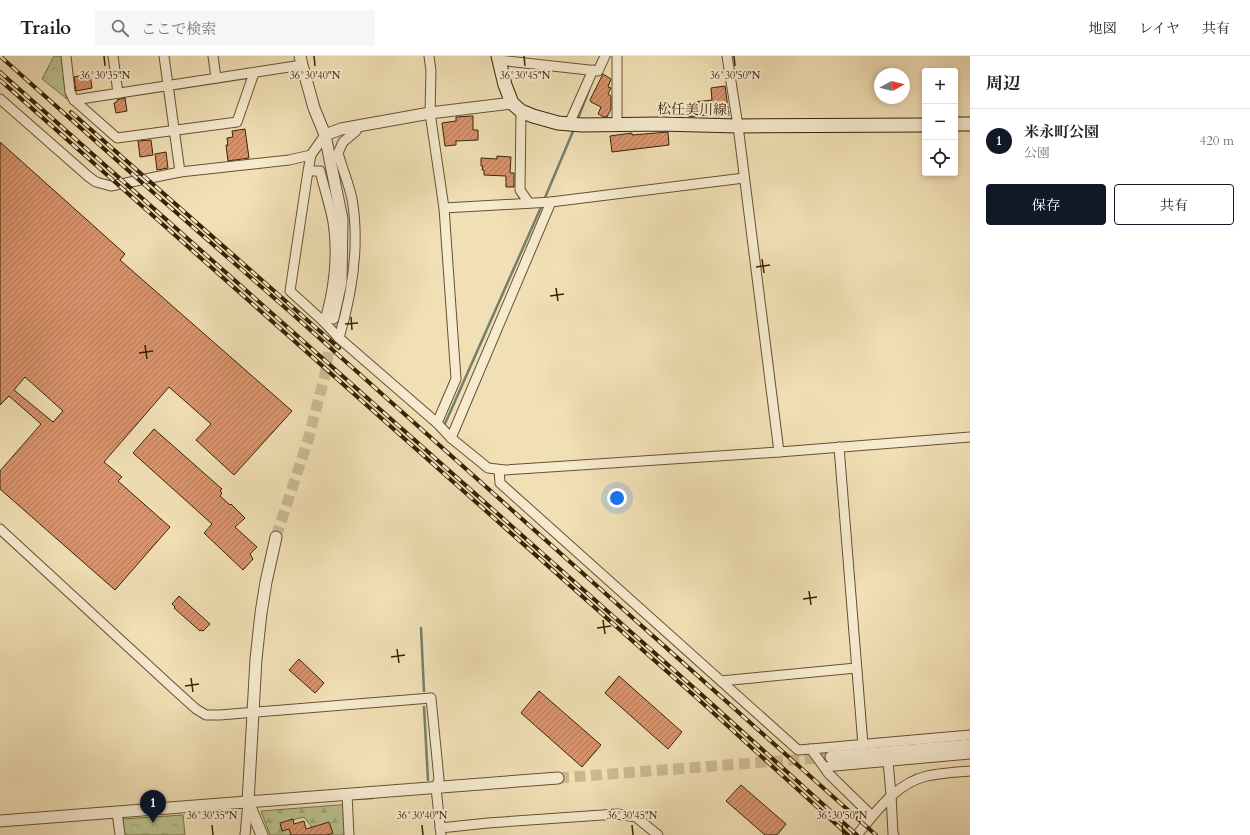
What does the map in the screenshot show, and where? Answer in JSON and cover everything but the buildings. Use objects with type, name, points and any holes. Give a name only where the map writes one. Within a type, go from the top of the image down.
[{"type":"main road","points":[[498,58],[516,107]]},
{"type":"main road","name":"松任美川線","points":[[516,107],[533,116],[558,123],[574,124],[738,126],[922,125]]},
{"type":"main road","points":[[958,124],[970,124]]},
{"type":"street","points":[[66,56],[70,92],[74,100],[117,138],[237,122],[254,73]]},
{"type":"street","points":[[113,56],[118,93]]},
{"type":"street","points":[[164,56],[180,172]]},
{"type":"street","points":[[213,56],[216,78]]},
{"type":"street","points":[[429,56],[431,71],[430,113],[444,208],[456,379],[436,423]]},
{"type":"street","points":[[498,58],[598,71],[605,56]]},
{"type":"street","points":[[617,56],[617,124]]},
{"type":"street","points":[[728,56],[779,452]]},
{"type":"street","points":[[74,100],[254,73],[301,61],[314,108],[325,135],[342,219],[341,282],[329,320]]},
{"type":"street","points":[[574,124],[593,70]]},
{"type":"street","points":[[0,99],[88,177],[96,182],[111,186],[180,172],[289,160],[311,155]]},
{"type":"street","points":[[528,203],[520,190],[516,107],[430,113],[341,129],[325,135],[311,155],[290,291],[329,320],[340,338],[451,438],[488,468],[499,470],[779,452],[970,437]]},
{"type":"street","points":[[340,338],[349,298],[356,250],[352,199],[338,153],[342,142],[356,131],[355,126]]},
{"type":"street","points":[[308,171],[320,171],[333,222],[335,250],[329,320]]},
{"type":"street","points":[[444,208],[551,202],[744,178]]},
{"type":"street","points":[[451,438],[551,202]]},
{"type":"street","points":[[838,447],[862,745]]},
{"type":"street","points":[[499,470],[500,482],[798,750],[970,735]]},
{"type":"street","points":[[0,529],[196,709],[206,715],[431,698],[439,779],[436,788],[440,832],[488,823],[618,814],[636,817],[658,835]]},
{"type":"street","points":[[245,835],[256,659],[266,582],[276,537]]},
{"type":"street","points":[[720,681],[856,668]]},
{"type":"street","points":[[831,757],[970,745]]},
{"type":"street","points":[[812,749],[829,774],[872,816]]},
{"type":"street","points":[[824,767],[970,754]]},
{"type":"street","points":[[888,761],[894,835]]},
{"type":"street","points":[[856,835],[891,795],[908,783],[926,776],[970,771]]},
{"type":"street","points":[[0,821],[558,778]]},
{"type":"street","points":[[347,794],[349,835]]},
{"type":"street","points":[[248,802],[262,835]]},
{"type":"street","points":[[117,812],[120,835]]},
{"type":"green space","points":[[54,56],[62,56],[67,99],[42,79]]},
{"type":"green space","points":[[351,804],[351,835],[318,835],[304,817],[289,821],[292,835],[270,835],[261,811]]},
{"type":"green space","points":[[183,815],[185,835],[124,835],[123,819]]},
{"type":"waterway","points":[[577,121],[589,90]]},
{"type":"waterway","points":[[544,200],[574,129]]},
{"type":"waterway","points":[[444,426],[542,205]]},
{"type":"waterway","points":[[421,628],[424,691]]},
{"type":"waterway","points":[[424,707],[428,780]]},
{"type":"waterway","points":[[355,799],[373,798]]},
{"type":"tunnel","points":[[276,537],[308,440],[325,375],[333,321]]},
{"type":"tunnel","points":[[558,778],[831,757]]},
{"type":"railway","points":[[0,56],[289,311],[876,835]]},
{"type":"railway","points":[[0,72],[702,695],[857,835]]},
{"type":"railway","points":[[0,80],[698,699],[848,835]]},
{"type":"railway","points":[[71,112],[339,348]]},
{"type":"place","name":"米永町公園","points":[[153,823]]}]
